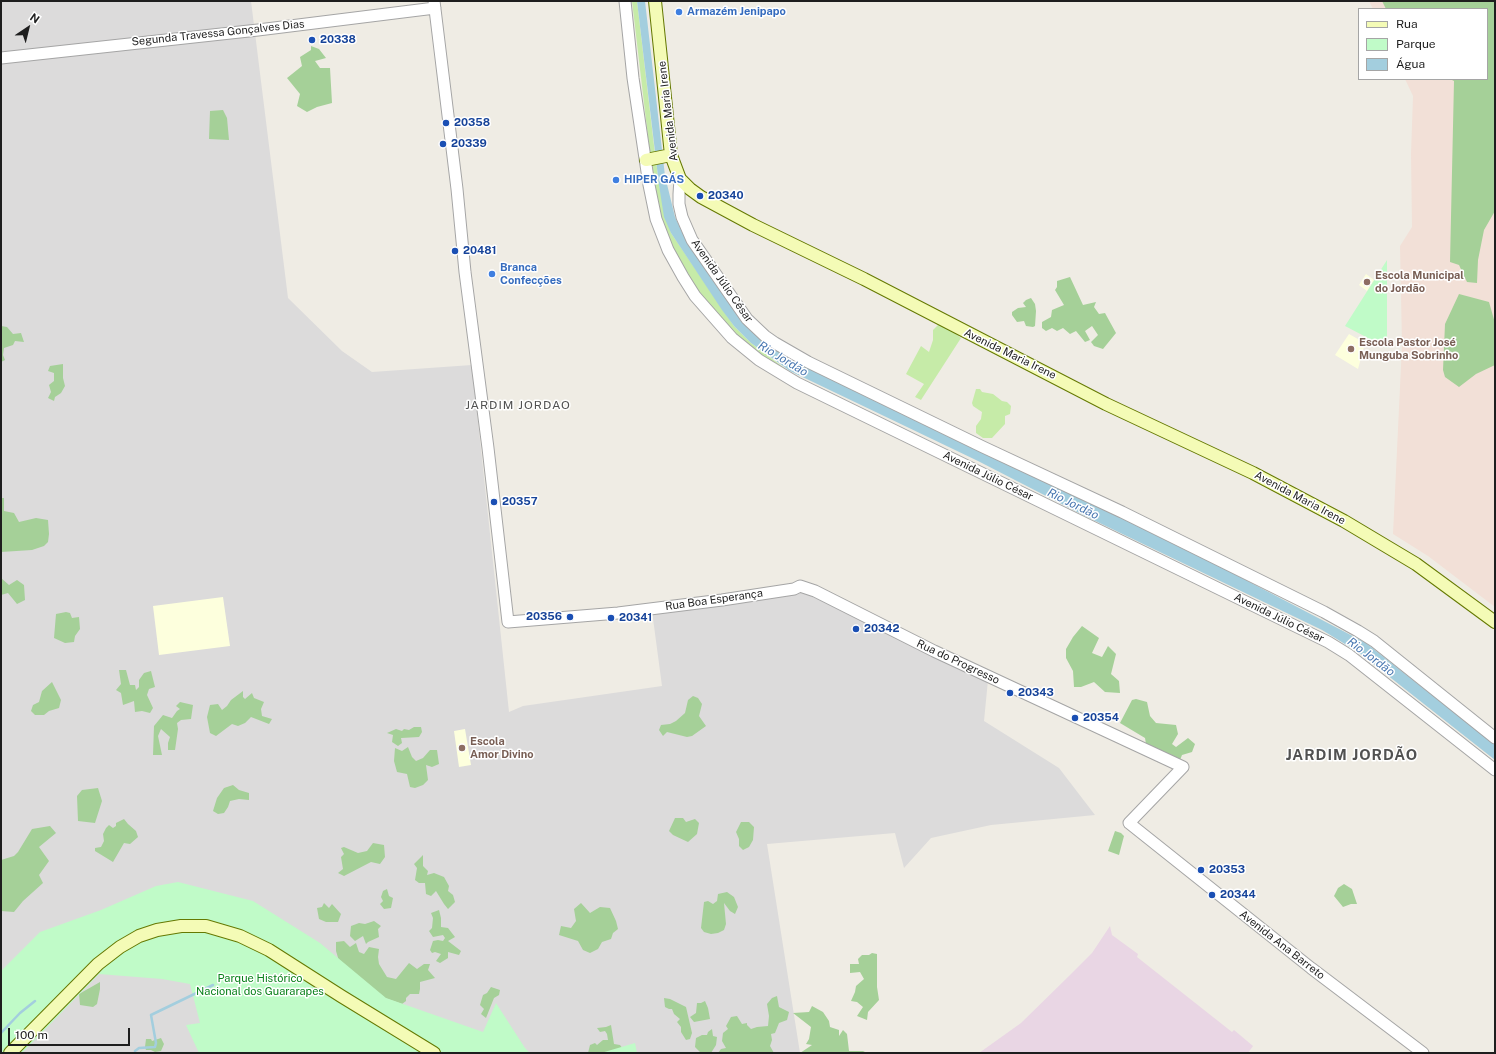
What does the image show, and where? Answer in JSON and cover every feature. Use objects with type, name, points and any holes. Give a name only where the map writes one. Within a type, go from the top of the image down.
[{"type":"main road","name":"Avenida Maria Irene","points":[[655,1],[669,155],[680,179],[701,197],[1106,404],[1253,473],[1344,521],[1385,544],[1416,564],[1495,622]]},
{"type":"main road","points":[[647,160],[669,155]]},
{"type":"main road","points":[[10,1053],[98,964],[120,947],[139,936],[157,930],[194,926],[206,926],[240,936],[269,950],[434,1053]]},
{"type":"street","name":"Avenida Júlio César","points":[[625,1],[633,78],[647,160],[649,185],[656,219],[668,250],[679,271],[695,296],[732,338],[759,360],[797,383],[1328,642],[1349,655],[1495,770]]},
{"type":"street","name":"Segunda Travessa Gonçalves Dias","points":[[1,58],[258,30],[434,5]]},
{"type":"street","name":"Rua Boa Esperança","points":[[434,5],[508,622],[618,613],[722,600],[800,586]]},
{"type":"street","name":"Avenida Júlio César","points":[[680,179],[678,194],[679,204],[682,217],[692,240],[748,319],[757,329],[775,343],[803,360],[1122,512],[1324,612],[1374,641],[1495,738]]},
{"type":"street","name":"Rua do Progresso","points":[[800,586],[815,591],[934,651],[1183,767]]},
{"type":"street","name":"Avenida Ana Barreto","points":[[1183,767],[1129,823],[1311,968],[1423,1053]]},
{"type":"shaded area","points":[[1,1],[251,1],[288,298],[342,351],[372,372],[472,365],[509,712],[523,706],[662,686],[652,611],[795,589],[954,660],[988,680],[984,721],[1059,768],[1095,815],[991,825],[931,838],[904,868],[895,833],[767,844],[800,1053],[1,1053]]},
{"type":"shaded area","points":[[1369,1],[1495,1],[1495,607],[1428,556],[1393,534],[1402,345],[1400,246],[1412,227],[1411,154],[1413,96],[1405,80],[1488,80],[1488,8],[1372,8]]},
{"type":"shaded area","name":"Escola Municipal do Jordão","points":[[1366,274],[1374,280],[1367,291],[1359,285]]},
{"type":"shaded area","name":"Escola Pastor José Munguba Sobrinho","points":[[1349,334],[1365,343],[1358,369],[1335,355]]},
{"type":"shaded area","points":[[223,597],[230,646],[159,655],[153,606]]},
{"type":"shaded area","name":"Escola Amor Divino","points":[[465,729],[471,765],[459,767],[454,731]]},
{"type":"shaded area","points":[[1110,926],[1112,935],[1138,954],[1137,957],[1232,1032],[1234,1030],[1253,1046],[1248,1053],[979,1053],[1021,1023],[1092,953]]},
{"type":"green space","points":[[632,1],[637,1],[655,154],[650,154]]},
{"type":"green space","points":[[1382,1],[1495,1],[1495,211],[1484,230],[1478,260],[1477,283],[1467,282],[1459,265],[1450,262],[1454,81],[1452,80],[1488,80],[1488,8],[1386,8]]},
{"type":"green space","points":[[311,46],[319,49],[326,58],[315,61],[320,68],[330,68],[332,103],[317,107],[307,112],[297,106],[300,94],[287,78],[302,66],[300,57],[311,50]]},
{"type":"green space","points":[[223,110],[227,118],[229,140],[209,139],[210,111]]},
{"type":"green space","points":[[656,160],[659,185],[671,233],[734,326],[751,343],[787,370],[787,372],[744,343],[725,325],[697,291],[675,254],[661,218],[655,195],[653,173],[652,161]]},
{"type":"green space","points":[[1387,260],[1387,348],[1345,326]]},
{"type":"green space","points":[[1070,277],[1083,305],[1096,302],[1094,307],[1099,314],[1105,313],[1116,333],[1103,349],[1094,346],[1091,342],[1098,335],[1092,326],[1085,331],[1090,340],[1085,342],[1076,331],[1070,334],[1063,328],[1057,331],[1052,328],[1046,331],[1042,328],[1042,322],[1051,317],[1052,310],[1064,305],[1055,290],[1057,287],[1057,281]]},
{"type":"green space","points":[[1459,294],[1489,302],[1495,323],[1495,365],[1476,374],[1459,387],[1445,377],[1443,370],[1445,324]]},
{"type":"green space","points":[[1031,298],[1035,304],[1036,311],[1035,326],[1033,327],[1026,326],[1024,321],[1017,322],[1012,315],[1012,312],[1018,308],[1026,307],[1023,303]]},
{"type":"green space","points":[[941,322],[961,338],[921,400],[915,397],[924,384],[906,374],[921,346],[929,352],[933,340],[933,330]]},
{"type":"green space","points":[[1,326],[7,327],[13,334],[21,333],[24,342],[15,341],[13,345],[4,348],[3,355],[5,360],[1,362]]},
{"type":"green space","points":[[63,364],[63,378],[65,386],[61,393],[55,397],[54,401],[48,398],[51,392],[49,385],[54,381],[54,373],[48,371],[50,366]]},
{"type":"green space","points":[[976,389],[993,394],[1011,406],[1010,414],[1005,416],[1005,424],[992,438],[983,438],[976,433],[976,426],[981,419],[982,412],[973,406],[972,403]]},
{"type":"green space","points":[[1,498],[4,498],[4,511],[14,513],[19,522],[36,518],[48,520],[48,542],[44,546],[32,550],[1,552]]},
{"type":"green space","points":[[1,578],[9,585],[17,580],[24,585],[25,600],[17,604],[8,593],[1,595]]},
{"type":"green space","points":[[66,612],[70,613],[72,618],[79,617],[80,629],[75,636],[74,642],[65,643],[54,638],[56,614]]},
{"type":"green space","points":[[1082,626],[1099,638],[1092,653],[1102,657],[1108,646],[1116,654],[1111,674],[1119,681],[1120,693],[1105,692],[1094,682],[1081,687],[1074,687],[1073,671],[1066,658],[1066,649]]},
{"type":"green space","points":[[119,670],[126,670],[130,685],[135,685],[136,690],[139,687],[139,680],[144,673],[151,671],[155,687],[149,689],[147,695],[153,708],[150,713],[142,711],[135,712],[134,701],[123,705],[121,693],[116,690],[121,684]]},
{"type":"green space","points":[[52,682],[61,700],[59,708],[49,711],[44,715],[35,715],[31,711],[33,705],[39,702],[42,691]]},
{"type":"green space","points":[[243,691],[243,697],[245,699],[252,693],[254,698],[264,702],[261,709],[262,716],[272,719],[269,724],[251,717],[245,723],[238,726],[232,724],[216,736],[210,733],[207,717],[210,705],[218,704],[222,710],[231,700]]},
{"type":"green space","points":[[693,696],[698,698],[702,704],[699,716],[706,726],[692,736],[687,737],[667,732],[663,736],[659,730],[661,725],[670,724],[676,721],[685,713],[688,700]]},
{"type":"green space","points":[[1136,699],[1147,702],[1150,716],[1156,723],[1176,725],[1178,734],[1172,744],[1176,747],[1188,738],[1195,744],[1192,752],[1182,755],[1180,760],[1146,744],[1145,738],[1120,723],[1132,700]]},
{"type":"green space","points":[[180,702],[193,705],[191,719],[181,720],[177,723],[178,729],[175,750],[168,750],[170,737],[161,729],[158,736],[162,755],[153,755],[154,726],[163,715],[172,718],[180,709],[176,706]]},
{"type":"green space","points":[[414,727],[421,727],[422,732],[419,737],[401,738],[402,743],[398,746],[392,742],[393,735],[387,733],[396,729],[402,731],[404,729],[409,730]]},
{"type":"green space","points":[[408,747],[412,757],[416,761],[423,758],[430,750],[437,750],[439,764],[432,767],[426,765],[428,780],[423,785],[415,788],[410,787],[407,774],[397,772],[394,761],[395,748],[402,751]]},
{"type":"green space","points":[[233,785],[239,790],[249,793],[249,800],[239,799],[230,801],[224,813],[218,814],[213,811],[217,798],[224,788]]},
{"type":"green space","points":[[98,788],[102,801],[95,823],[78,821],[77,796],[82,790]]},
{"type":"green space","points":[[675,818],[683,818],[686,822],[695,819],[699,823],[697,834],[688,842],[673,835],[669,831]]},
{"type":"green space","points":[[124,819],[136,831],[138,837],[130,844],[124,843],[113,862],[95,851],[95,848],[101,847],[104,841],[103,834],[109,825],[113,828],[116,826],[116,823]]},
{"type":"green space","points":[[741,822],[749,822],[754,827],[753,840],[749,847],[743,850],[739,846],[739,839],[736,832]]},
{"type":"green space","points":[[50,826],[56,833],[39,847],[49,861],[39,875],[43,883],[23,901],[14,912],[1,911],[1,860],[14,856],[18,852],[32,829]]},
{"type":"green space","points":[[1115,831],[1124,836],[1119,855],[1108,851]]},
{"type":"green space","points":[[373,843],[384,845],[385,857],[380,864],[371,862],[344,876],[338,873],[343,869],[341,857],[344,854],[341,848],[344,847],[358,853],[367,851]]},
{"type":"green space","points":[[423,855],[423,866],[428,871],[427,875],[434,873],[444,877],[449,886],[448,891],[453,895],[455,902],[448,909],[436,891],[431,896],[426,894],[425,883],[419,883],[415,880],[417,868],[414,864]]},
{"type":"green space","name":"Parque Histórico Nacional dos Guararapes","points":[[178,882],[253,901],[320,943],[386,998],[483,1032],[496,1003],[525,1048],[530,1053],[199,1053],[186,1025],[200,1023],[190,984],[162,979],[99,974],[22,1053],[1,1053],[1,971],[40,932],[101,910],[156,886]]},
{"type":"green space","points":[[1344,884],[1352,889],[1357,904],[1351,904],[1343,907],[1334,896],[1338,888]]},
{"type":"green space","points":[[387,889],[389,896],[393,898],[391,908],[384,909],[380,904],[383,901],[381,897],[383,891]]},
{"type":"green space","points":[[727,892],[734,897],[738,907],[735,914],[730,911],[724,903],[726,924],[724,930],[711,934],[704,932],[701,928],[704,902],[708,901],[713,904],[717,901],[718,894]]},
{"type":"green space","points":[[324,903],[329,908],[332,904],[341,914],[338,922],[326,922],[319,919],[317,908],[322,907]]},
{"type":"green space","points":[[581,903],[590,913],[600,907],[610,908],[618,929],[613,933],[611,939],[602,942],[598,949],[590,953],[583,950],[578,941],[559,935],[561,926],[571,928],[576,921],[574,909]]},
{"type":"green space","points":[[439,910],[441,927],[448,928],[455,937],[448,941],[461,951],[459,955],[448,952],[448,958],[440,963],[436,961],[441,954],[435,952],[432,953],[430,950],[433,941],[443,941],[445,938],[443,935],[433,937],[429,931],[432,928],[433,918],[431,913]]},
{"type":"green space","points":[[374,921],[381,926],[378,929],[379,937],[366,944],[363,936],[355,941],[350,936],[351,926],[359,923],[365,924]]},
{"type":"green space","points":[[344,941],[350,947],[356,943],[359,952],[364,954],[369,947],[379,949],[379,964],[387,977],[396,979],[409,963],[417,969],[424,964],[430,964],[428,970],[435,978],[420,982],[419,994],[410,994],[406,998],[406,1001],[402,1004],[385,998],[339,961],[336,951],[336,942]]},
{"type":"green space","points":[[872,953],[877,954],[877,987],[879,1000],[868,1012],[867,1020],[857,1016],[863,1007],[857,1002],[851,1001],[856,986],[864,979],[860,972],[850,973],[850,964],[859,964],[858,959],[862,955],[869,955]]},
{"type":"green space","points":[[100,982],[97,1004],[93,1007],[80,1005],[79,994]]},
{"type":"green space","points":[[491,987],[500,990],[499,995],[494,998],[486,1018],[481,1014],[484,1009],[480,1005],[483,995],[487,993]]},
{"type":"green space","points":[[777,996],[779,1007],[789,1012],[787,1020],[779,1023],[775,1033],[771,1034],[772,1040],[770,1046],[774,1053],[718,1053],[721,1049],[726,1048],[722,1041],[723,1033],[728,1029],[726,1026],[731,1017],[737,1016],[742,1024],[747,1023],[751,1029],[768,1026],[769,1016],[767,1004],[772,998]]},
{"type":"green space","points":[[664,998],[670,999],[686,1007],[692,1033],[690,1039],[686,1040],[681,1032],[681,1027],[677,1022],[680,1019],[674,1014],[672,1009],[665,1007]]},
{"type":"green space","points":[[705,1001],[710,1019],[694,1022],[690,1017],[696,1013],[697,1003]]},
{"type":"green space","points":[[812,1006],[823,1012],[829,1021],[830,1027],[839,1030],[839,1036],[843,1030],[847,1034],[849,1051],[863,1051],[867,1053],[800,1053],[812,1045],[806,1044],[809,1039],[811,1027],[793,1013],[809,1012]]},
{"type":"green space","points":[[611,1025],[614,1044],[620,1045],[623,1049],[623,1053],[588,1053],[590,1045],[595,1043],[597,1045],[603,1040],[608,1040],[605,1031],[600,1032],[597,1028]]},
{"type":"green space","points":[[712,1029],[713,1036],[717,1037],[716,1045],[711,1053],[701,1053],[695,1047],[696,1038],[702,1035],[707,1035]]},
{"type":"green space","points":[[161,1038],[164,1044],[161,1051],[155,1052],[146,1050],[146,1039],[151,1039],[152,1041]]},
{"type":"green space","points":[[635,1043],[637,1053],[601,1053]]},
{"type":"water","name":"Rio Jordão","points":[[637,1],[645,1],[665,176],[675,217],[682,232],[711,278],[739,317],[761,340],[804,366],[1085,500],[1215,564],[1366,643],[1495,745],[1495,760],[1358,652],[1322,630],[1085,516],[978,461],[790,371],[751,343],[734,326],[722,310],[671,233],[664,217]]},
{"type":"waterway","points":[[135,1051],[139,1048],[155,1047],[156,1043],[151,1015],[213,985]]},
{"type":"waterway","points":[[1,1033],[20,1013],[35,1001]]},
{"type":"place","name":"Armazém Jenipapo","points":[[679,12]]},
{"type":"place","name":"20338","points":[[312,40]]},
{"type":"place","name":"20358","points":[[446,123]]},
{"type":"place","name":"20339","points":[[443,144]]},
{"type":"place","name":"HIPER GÁS","points":[[616,180]]},
{"type":"place","name":"20340","points":[[700,196]]},
{"type":"place","name":"20481","points":[[455,251]]},
{"type":"place","name":"Branca Confecções","points":[[492,274]]},
{"type":"place","name":"Escola Municipal do Jordão","points":[[1367,282]]},
{"type":"place","name":"Escola Pastor José Munguba Sobrinho","points":[[1351,349]]},
{"type":"place","name":"20357","points":[[494,502]]},
{"type":"place","name":"20356","points":[[570,617]]},
{"type":"place","name":"20341","points":[[611,618]]},
{"type":"place","name":"20342","points":[[856,629]]},
{"type":"place","name":"20343","points":[[1010,693]]},
{"type":"place","name":"20354","points":[[1075,718]]},
{"type":"place","name":"Escola Amor Divino","points":[[462,748]]},
{"type":"place","name":"20353","points":[[1201,870]]},
{"type":"place","name":"20344","points":[[1212,895]]},
{"type":"district","name":"JARDIM JORDAO","points":[[518,405]]},
{"type":"district","name":"JARDIM JORDÃO","points":[[1352,755]]}]
